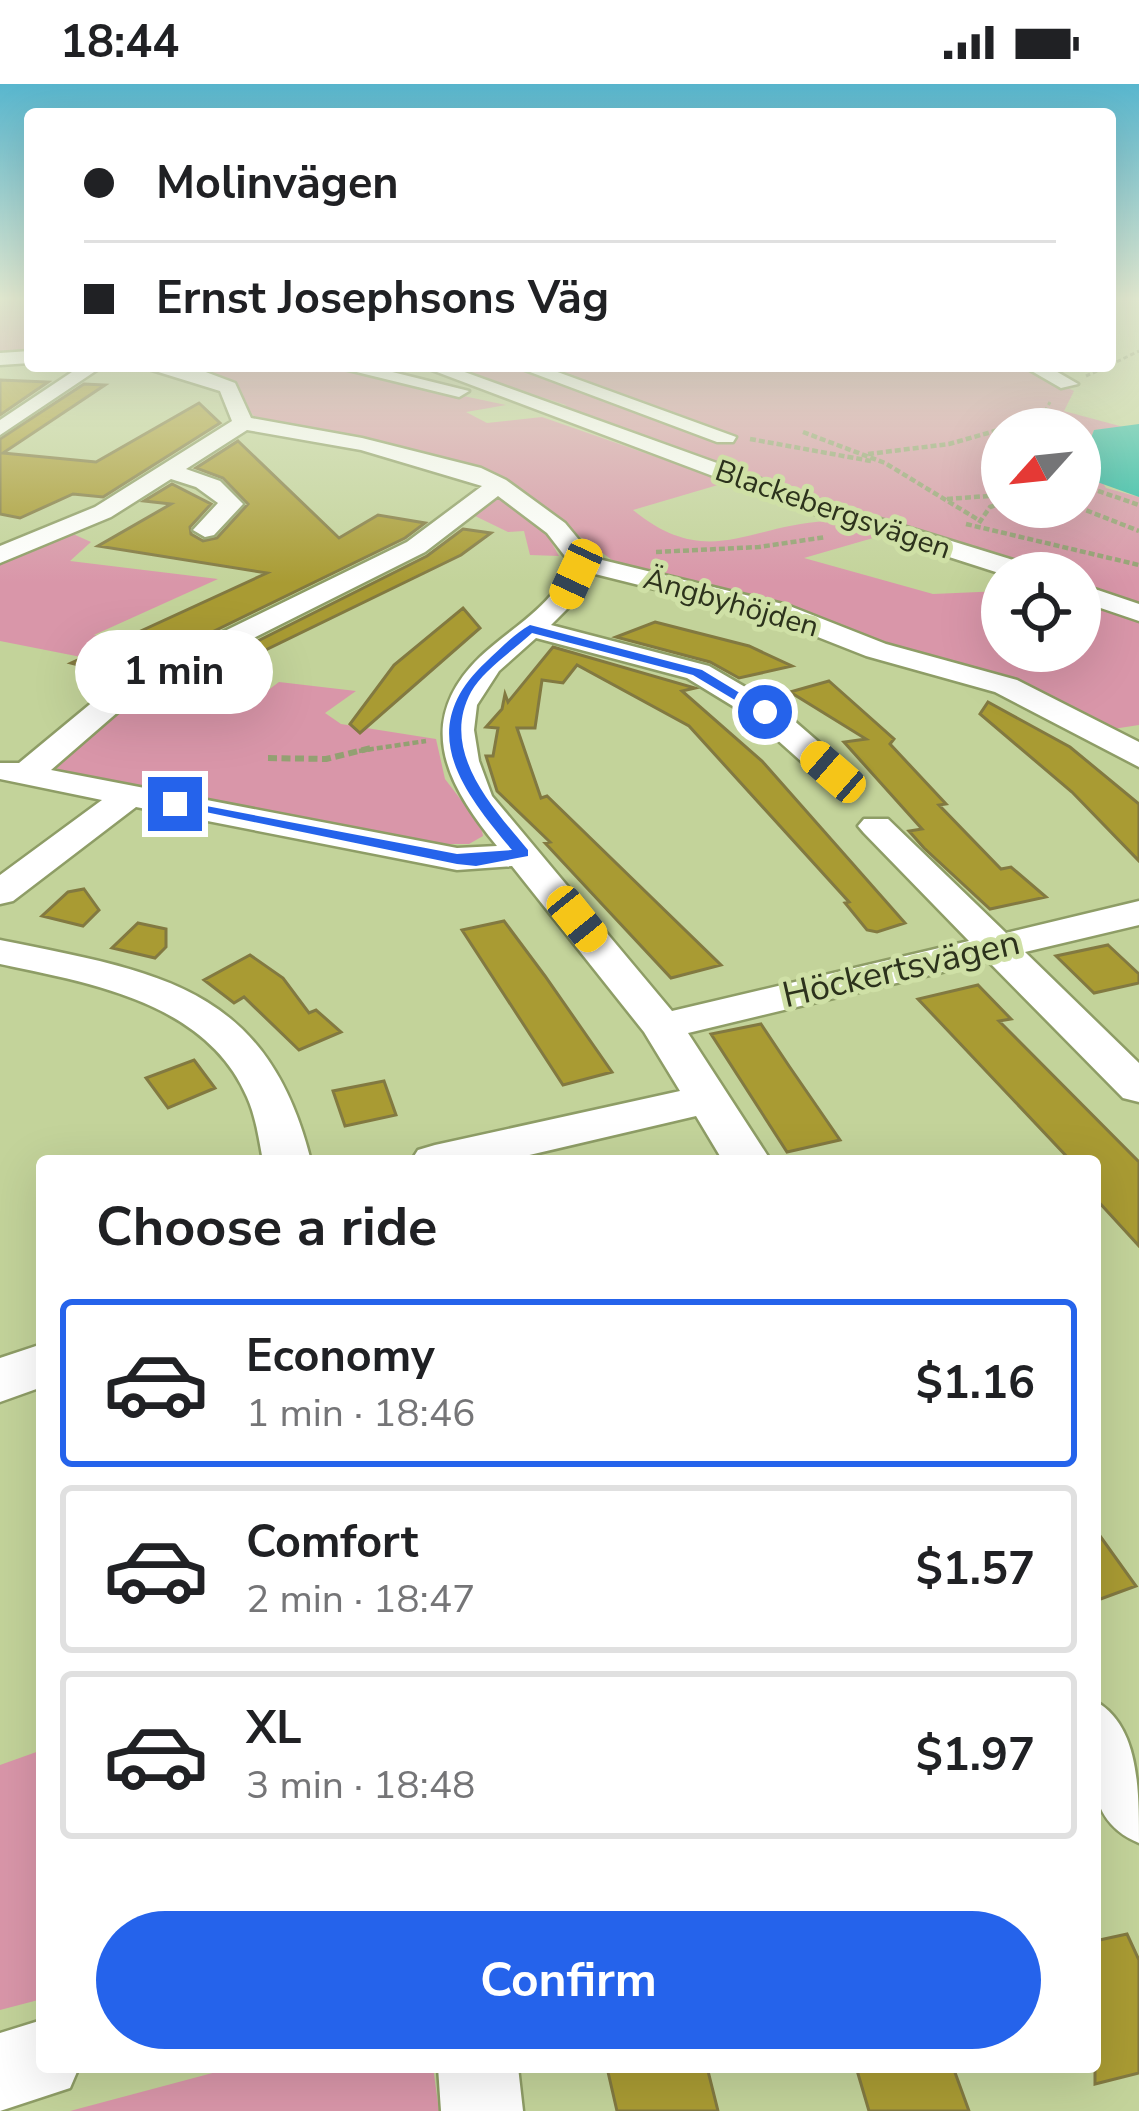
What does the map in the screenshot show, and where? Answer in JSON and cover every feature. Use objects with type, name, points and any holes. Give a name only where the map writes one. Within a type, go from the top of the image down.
[{"type":"street","points":[[0,429],[53,394]]},
{"type":"street","points":[[230,394],[243,423]]},
{"type":"street","points":[[492,394],[504,395]]},
{"type":"street","points":[[602,394],[725,437]]},
{"type":"street","points":[[542,409],[629,394]]},
{"type":"street","name":"Blackebergsvägen","points":[[504,395],[814,506],[981,559]]},
{"type":"street","points":[[0,555],[103,512],[243,423],[432,460],[498,485],[556,528],[585,564],[565,598],[466,688],[457,715],[458,758],[476,798],[662,1025],[744,1155]]},
{"type":"street","points":[[170,472],[203,480],[220,489],[231,504],[205,530]]},
{"type":"street","points":[[13,772],[123,692],[416,547],[498,485]]},
{"type":"street","name":"Ängbyhöjden","points":[[585,564],[778,610],[876,650],[1006,686],[1111,736],[1139,757]]},
{"type":"street","points":[[1101,599],[1139,613]]},
{"type":"street","points":[[530,628],[698,672],[765,712],[833,772]]},
{"type":"street","points":[[13,772],[457,859],[476,861],[522,853]]},
{"type":"street","points":[[0,893],[130,795]]},
{"type":"street","points":[[876,826],[1139,1088]]},
{"type":"street","name":"Höckertsvägen","points":[[662,1025],[1139,913]]},
{"type":"street","points":[[0,952],[105,974],[190,1007],[239,1047],[270,1096],[285,1155]]},
{"type":"street","points":[[462,1155],[709,1099]]},
{"type":"street","points":[[0,1380],[36,1367]]},
{"type":"street","points":[[0,2073],[36,2062]]},
{"type":"street","points":[[479,2073],[482,2111]]},
{"type":"path","points":[[803,432],[867,454],[946,499],[979,524],[1139,565]]},
{"type":"path","points":[[867,454],[981,435]]},
{"type":"path","points":[[725,437],[884,463]]},
{"type":"path","points":[[1101,492],[1139,505]]},
{"type":"path","points":[[946,499],[981,499]]},
{"type":"path","points":[[977,519],[981,516]]},
{"type":"path","points":[[1101,516],[1139,531]]},
{"type":"path","points":[[585,564],[620,552],[696,552],[843,534]]},
{"type":"path","points":[[268,758],[326,759],[382,745],[457,739]]},
{"type":"shaded area","points":[[242,394],[452,394],[506,405],[466,412],[487,423],[542,417],[728,482],[633,510],[684,538],[728,540],[799,524],[840,522],[880,536],[804,558],[933,594],[981,592],[981,672],[1101,672],[1101,609],[1139,623],[1139,725],[1113,729],[914,655],[619,565],[506,483],[447,459],[259,421],[247,409]]},
{"type":"shaded area","points":[[530,394],[1073,394],[1066,408],[981,408],[981,528],[1101,528],[1101,480],[1106,488],[1139,497],[1139,603],[1101,589],[1101,552],[985,552],[866,516]]},
{"type":"shaded area","points":[[1101,421],[1127,428],[1101,430]]},
{"type":"shaded area","points":[[499,497],[545,531],[559,556],[530,555],[524,531],[508,532],[471,514]]},
{"type":"shaded area","points":[[73,534],[91,542],[70,561],[218,579],[94,635],[170,655],[142,669],[0,641],[0,561]]},
{"type":"shaded area","points":[[279,682],[356,691],[325,713],[341,724],[436,739],[445,779],[481,826],[483,836],[469,844],[446,844],[60,772],[55,767],[140,692],[243,709]]},
{"type":"shaded area","points":[[36,1752],[36,2001],[0,2010],[0,1765]]},
{"type":"shaded area","points":[[212,2073],[434,2073],[439,2111],[70,2111]]},
{"type":"water","points":[[1139,424],[1139,497],[1101,483],[1101,429]]},
{"type":"building","points":[[0,394],[31,394],[0,415]]},
{"type":"building","points":[[69,394],[92,394],[3,453],[96,462],[199,403],[220,423],[103,497],[73,494],[20,518],[0,514],[0,439]]},
{"type":"building","points":[[238,441],[339,538],[378,515],[425,523],[405,538],[122,676],[71,663],[267,573],[98,546],[171,504],[144,501],[172,484],[211,504],[190,527],[191,534],[203,541],[217,538],[248,504],[223,478],[196,468]]},
{"type":"building","points":[[463,529],[491,533],[461,555],[245,660],[190,693],[166,687],[427,556]]},
{"type":"building","points":[[463,608],[480,628],[360,733],[350,724],[394,665]]},
{"type":"building","points":[[655,622],[749,646],[792,666],[739,678],[710,662],[616,637]]},
{"type":"building","points":[[553,647],[695,688],[682,691],[762,761],[905,923],[877,932],[867,930],[845,903],[849,902],[689,726],[577,665],[563,683],[542,680],[535,728],[517,728],[541,798],[547,796],[721,965],[671,978],[545,843],[550,842],[497,791],[486,756],[493,756],[498,728],[486,727],[502,709],[505,694],[508,702]]},
{"type":"building","points":[[829,681],[894,739],[890,744],[946,804],[939,805],[1001,869],[1011,867],[1046,897],[990,909],[924,848],[909,831],[922,829],[844,742],[866,739],[790,692]]},
{"type":"building","points":[[988,702],[1070,747],[1139,804],[1139,861],[1072,792],[980,714]]},
{"type":"building","points":[[84,889],[99,910],[83,926],[42,916],[68,892]]},
{"type":"building","points":[[504,921],[612,1072],[563,1085],[462,930]]},
{"type":"building","points":[[138,923],[166,929],[166,947],[155,958],[112,948]]},
{"type":"building","points":[[1108,945],[1139,974],[1139,983],[1094,993],[1056,956]]},
{"type":"building","points":[[250,955],[283,978],[309,1013],[316,1010],[341,1032],[299,1050],[244,997],[234,1003],[204,980]]},
{"type":"building","points":[[978,985],[1011,1019],[999,1021],[1139,1162],[1139,1246],[1101,1205],[1101,1155],[1065,1155],[918,999]]},
{"type":"building","points":[[761,1024],[840,1140],[787,1152],[711,1034]]},
{"type":"building","points":[[194,1060],[215,1088],[168,1108],[146,1078]]},
{"type":"building","points":[[384,1081],[396,1115],[345,1126],[333,1091]]},
{"type":"building","points":[[1101,1537],[1136,1586],[1101,1599]]},
{"type":"building","points":[[1127,1934],[1139,1960],[1139,2073],[1095,2084],[1095,2073],[1101,2073],[1101,1940]]},
{"type":"building","points":[[608,2073],[708,2073],[718,2111],[617,2111]]},
{"type":"building","points":[[858,2073],[955,2073],[969,2111],[869,2111]]},
{"type":"route","points":[[175,804],[457,859],[476,861],[522,853],[476,798],[458,758],[457,715],[466,688],[530,628],[698,672],[765,712]]}]
